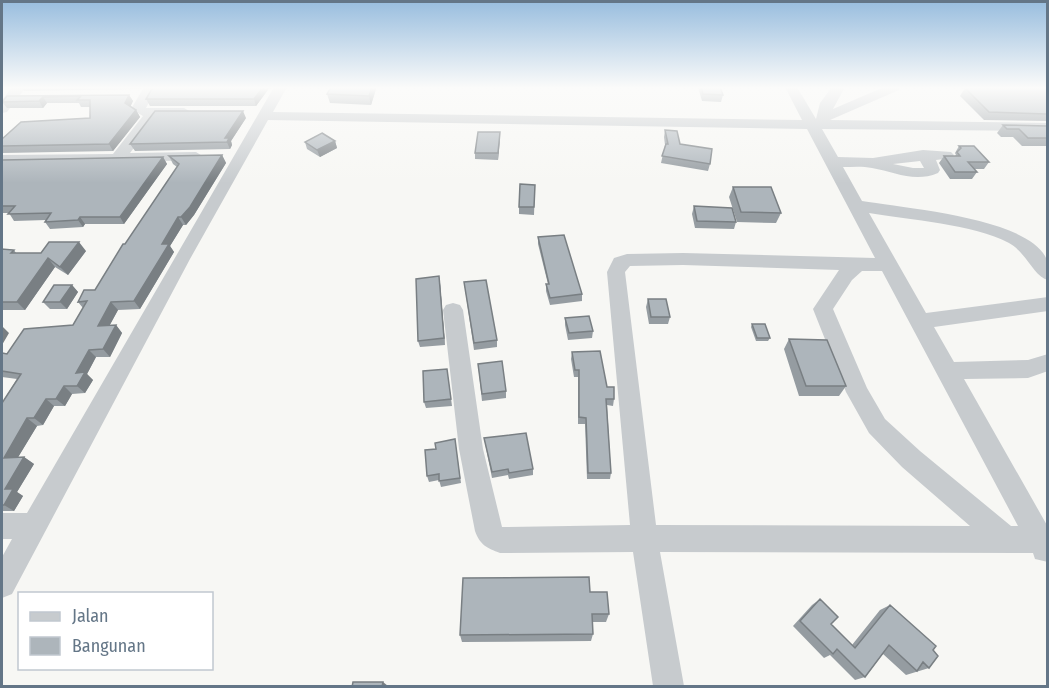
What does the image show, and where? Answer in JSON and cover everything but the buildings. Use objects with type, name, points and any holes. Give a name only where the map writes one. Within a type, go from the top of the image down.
[{"type":"street","points":[[118,158],[148,119]]},
{"type":"street","points":[[2,584],[240,156],[255,119]]},
{"type":"street","points":[[473,119],[638,123],[640,130],[644,133],[682,136],[735,135],[744,131],[743,125],[819,123],[1047,127]]},
{"type":"street","points":[[816,119],[833,162],[945,371],[1045,544]]},
{"type":"street","points":[[819,123],[821,119]]},
{"type":"street","points":[[819,123],[826,119]]},
{"type":"street","points":[[833,162],[873,163],[912,173],[932,170],[931,164],[924,155],[946,155]]},
{"type":"street","points":[[2,160],[240,156]]},
{"type":"street","points":[[856,205],[989,230],[1012,237],[1028,246],[1047,274]]},
{"type":"street","points":[[668,687],[644,537],[616,272],[618,267],[627,260],[683,259],[888,265]]},
{"type":"street","points":[[858,264],[845,275],[823,309],[857,392],[877,426],[911,459],[1006,539]]},
{"type":"street","points":[[920,321],[1047,304]]},
{"type":"street","points":[[453,310],[471,449],[488,531],[500,540],[644,537],[1006,539],[1045,544]]},
{"type":"street","points":[[945,371],[1041,369]]},
{"type":"street","points":[[2,526],[33,526]]}]
